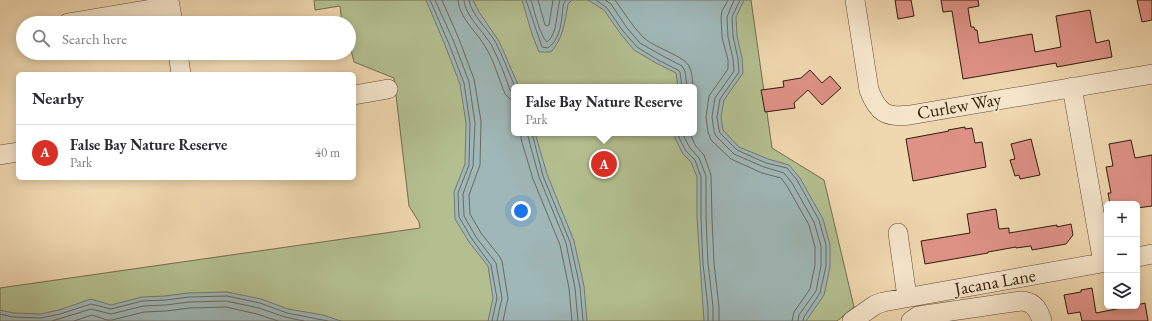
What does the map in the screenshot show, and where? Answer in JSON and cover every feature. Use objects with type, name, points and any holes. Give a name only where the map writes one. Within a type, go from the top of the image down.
[{"type":"street","name":"Curlew Way","points":[[855,0],[869,90],[877,107],[885,113],[900,116],[910,115],[1152,74]]},
{"type":"street","points":[[123,16],[170,10]]},
{"type":"street","points":[[179,60],[181,72]]},
{"type":"street","points":[[1072,87],[1104,257]]},
{"type":"street","points":[[356,95],[388,90]]},
{"type":"street","points":[[0,156],[16,152]]},
{"type":"street","points":[[898,233],[908,297]]},
{"type":"street","points":[[1140,256],[1152,254]]},
{"type":"street","name":"Jacana Lane","points":[[852,321],[875,305],[883,302],[1104,262]]},
{"type":"street","points":[[912,321],[918,316],[1021,301],[1026,301],[1034,306],[1042,321]]},
{"type":"green space","points":[[314,0],[751,0],[772,148],[824,180],[854,307],[837,321],[0,321],[0,288],[420,228],[419,222],[409,206],[394,78],[354,62],[354,60],[356,60],[356,16],[341,16],[340,6],[315,10]]},
{"type":"water","points":[[426,0],[473,0],[479,12],[499,41],[518,84],[511,84],[511,136],[536,136],[547,174],[574,241],[584,286],[587,321],[488,321],[493,298],[488,266],[469,242],[455,219],[454,192],[465,164],[466,123],[460,84]]},
{"type":"water","points":[[522,0],[572,0],[568,4],[561,36],[551,52],[539,52]]},
{"type":"water","points":[[588,0],[744,0],[736,17],[737,36],[742,58],[743,73],[724,100],[721,117],[723,130],[739,147],[768,159],[789,165],[800,178],[823,219],[830,245],[830,267],[824,295],[806,321],[704,321],[697,218],[697,177],[691,162],[683,154],[675,138],[675,136],[697,136],[697,84],[678,84],[676,73],[634,50],[604,10]]},
{"type":"water","points":[[227,292],[261,299],[288,309],[323,315],[341,321],[0,321],[0,310],[13,313],[41,314],[59,310],[91,299],[111,305],[142,297],[188,293]]},
{"type":"building","points":[[895,0],[911,0],[914,16],[898,19]]},
{"type":"building","points":[[941,0],[978,0],[979,6],[968,8],[971,27],[974,27],[975,30],[977,30],[979,43],[1032,34],[1035,52],[1061,47],[1056,16],[1090,10],[1096,43],[1109,40],[1112,57],[1057,67],[1056,63],[963,79],[952,11],[943,12]]},
{"type":"building","points":[[1137,0],[1152,0],[1152,20],[1142,22]]},
{"type":"building","points":[[810,70],[822,83],[830,76],[841,88],[822,105],[808,90],[794,103],[795,108],[765,112],[761,90],[784,87],[783,81],[801,78]]},
{"type":"building","points":[[965,127],[965,129],[972,128],[975,143],[982,142],[986,167],[913,181],[906,139]]},
{"type":"building","points":[[1031,139],[1040,175],[1020,179],[1019,175],[1015,176],[1010,160],[1015,159],[1011,144]]},
{"type":"building","points":[[1131,140],[1135,158],[1152,155],[1152,206],[1140,208],[1140,201],[1109,201],[1108,193],[1111,193],[1106,167],[1113,166],[1109,144]]},
{"type":"building","points":[[996,209],[999,229],[1009,228],[1009,233],[1071,224],[1073,235],[1066,244],[1032,250],[1031,246],[1016,247],[925,264],[921,241],[970,233],[967,214]]},
{"type":"building","points":[[1092,288],[1096,313],[1117,309],[1140,309],[1140,304],[1145,303],[1148,321],[1082,321],[1080,312],[1068,314],[1064,295],[1081,292],[1081,290]]},
{"type":"place","name":"False Bay Nature Reserve","points":[[604,164]]}]
